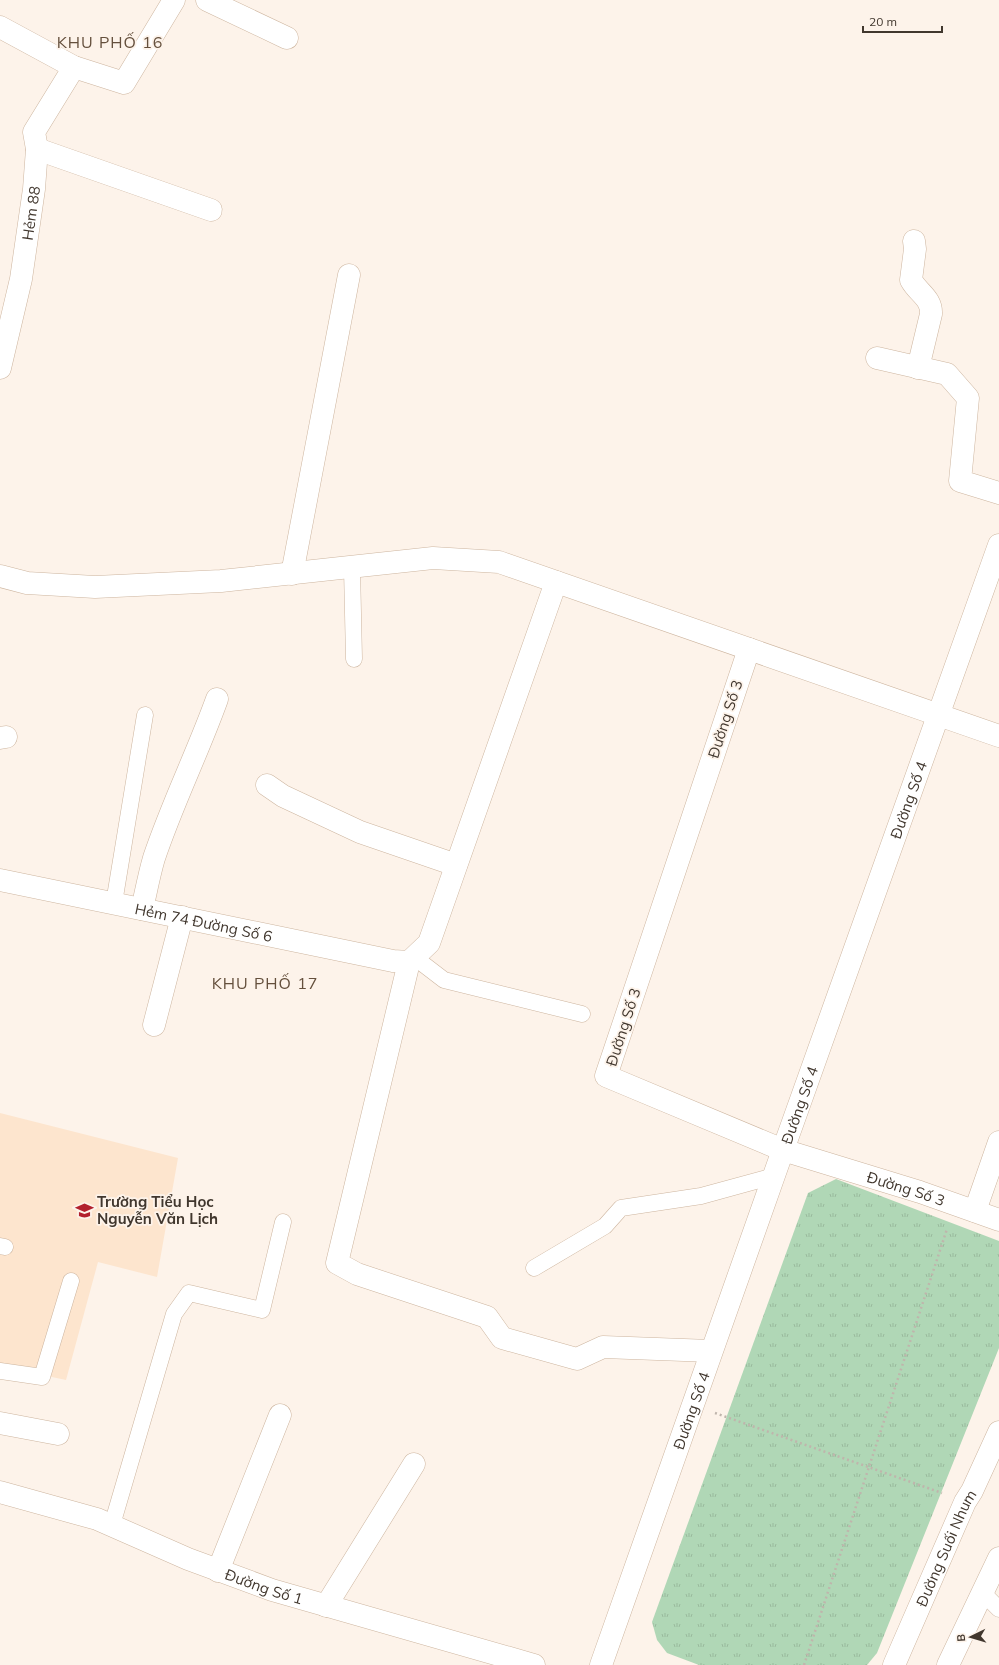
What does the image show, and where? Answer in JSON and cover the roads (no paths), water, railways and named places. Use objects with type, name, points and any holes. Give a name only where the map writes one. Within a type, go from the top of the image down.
[{"type":"street","points":[[0,27],[74,67],[124,83],[174,0]]},
{"type":"street","points":[[207,0],[287,38]]},
{"type":"street","name":"Hẻm 88","points":[[0,368],[21,279],[34,189],[37,149],[34,132],[74,67]]},
{"type":"street","points":[[37,149],[211,210]]},
{"type":"street","points":[[914,241],[916,249],[911,280],[916,289],[930,301],[932,307],[918,368]]},
{"type":"street","points":[[292,574],[349,276]]},
{"type":"street","points":[[877,358],[947,374],[968,398],[960,481],[999,493]]},
{"type":"street","name":"Đường Số 4","points":[[601,1665],[711,1351],[999,545]]},
{"type":"street","points":[[0,576],[26,583],[95,587],[221,581],[352,568],[433,558],[499,562],[999,736]]},
{"type":"street","points":[[556,582],[429,943],[411,959],[337,1263],[357,1274],[487,1317],[502,1338],[577,1358],[603,1347],[711,1351]]},
{"type":"street","name":"Đường Số 3","points":[[748,648],[606,1076],[783,1150],[920,1192],[999,1220]]},
{"type":"street","points":[[142,909],[154,858],[182,786],[203,738],[216,698]]},
{"type":"street","points":[[267,785],[283,796],[360,832],[456,865]]},
{"type":"street","name":"Hẻm 74 Đường Số 6","points":[[0,880],[393,961],[411,959]]},
{"type":"street","points":[[154,1025],[182,917]]},
{"type":"street","points":[[965,1208],[999,1142]]},
{"type":"street","points":[[218,1571],[280,1415]]},
{"type":"street","points":[[0,1423],[58,1434]]},
{"type":"street","name":"Đường Suối Nhum","points":[[894,1665],[965,1502],[972,1491],[999,1432]]},
{"type":"street","points":[[326,1606],[414,1464]]},
{"type":"street","name":"Đường Số 1","points":[[0,1492],[97,1519],[218,1571],[272,1590],[534,1665]]},
{"type":"street","points":[[948,1665],[999,1558]]},
{"type":"lane","points":[[352,568],[354,659]]},
{"type":"lane","points":[[114,903],[145,715]]},
{"type":"lane","points":[[411,959],[444,980],[582,1014]]},
{"type":"lane","points":[[534,1268],[605,1226],[621,1208],[701,1196],[774,1176]]},
{"type":"lane","points":[[112,1525],[174,1314],[189,1293],[262,1310],[283,1222]]},
{"type":"lane","points":[[0,1371],[42,1377],[71,1281]]},
{"type":"lane","points":[[982,1593],[999,1609]]},
{"type":"place","name":"Trường Tiểu Học Nguyễn Văn Lịch","points":[[84,1210]]},
{"type":"district","name":"KHU PHỐ 16","points":[[110,42]]},
{"type":"district","name":"KHU PHỐ 17","points":[[265,983]]}]
